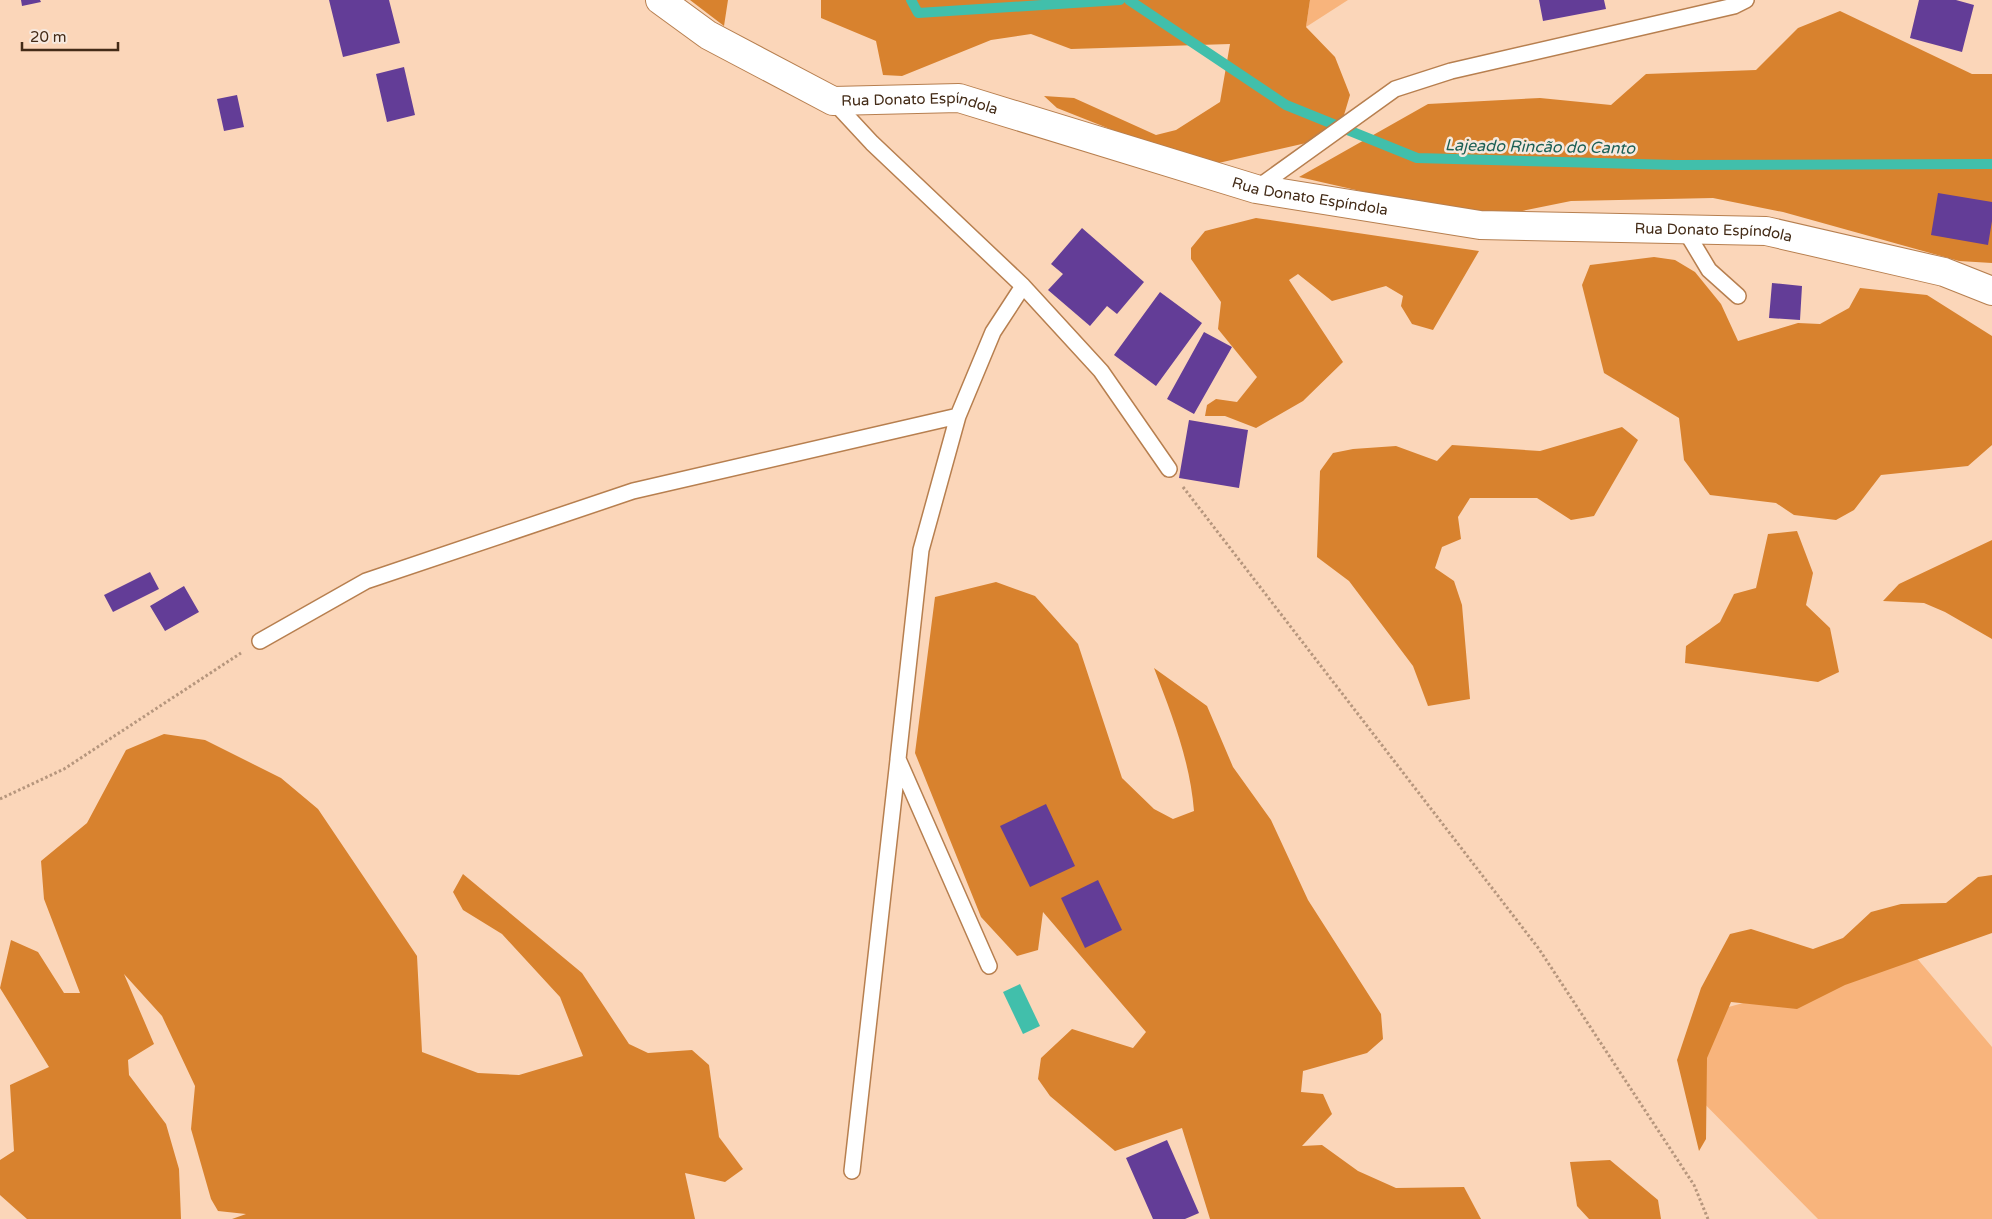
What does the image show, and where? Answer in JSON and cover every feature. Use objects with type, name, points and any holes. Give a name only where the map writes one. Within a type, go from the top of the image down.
[{"type":"street","name":"Rua Donato Espíndola","points":[[660,0],[708,35],[833,101],[959,98],[1256,189],[1480,225],[1766,232],[1944,272],[1992,291]]},
{"type":"lane","points":[[1256,189],[1395,89],[1451,71],[1724,8],[1746,0]]},
{"type":"lane","points":[[833,101],[872,143],[1023,286],[1101,371],[1169,469]]},
{"type":"lane","points":[[1686,230],[1709,270],[1738,296]]},
{"type":"lane","points":[[852,1171],[921,550],[958,416],[993,332],[1023,286]]},
{"type":"lane","points":[[260,641],[366,581],[633,491],[958,416]]},
{"type":"lane","points":[[898,758],[989,966]]},
{"type":"path","points":[[1169,469],[1539,949],[1694,1185],[1708,1219]]},
{"type":"path","points":[[0,799],[64,769],[260,641]]},
{"type":"shaded area","points":[[690,0],[728,0],[724,26]]},
{"type":"shaded area","points":[[821,0],[1310,0],[1306,27],[1335,57],[1350,95],[1344,115],[1315,141],[1214,164],[1153,146],[1057,108],[1044,96],[1074,98],[1156,135],[1176,130],[1220,102],[1230,44],[1071,49],[1031,34],[991,40],[902,76],[883,75],[876,41],[821,18]]},
{"type":"shaded area","points":[[1310,0],[1348,0],[1306,27]]},
{"type":"shaded area","points":[[1840,11],[1972,74],[1992,74],[1992,263],[1959,261],[1783,212],[1713,198],[1571,201],[1483,219],[1299,177],[1428,104],[1540,98],[1611,105],[1646,74],[1756,70],[1798,28]]},
{"type":"shaded area","points":[[1256,218],[1479,251],[1433,330],[1412,324],[1401,306],[1403,296],[1386,286],[1332,301],[1298,274],[1289,280],[1343,362],[1303,401],[1256,428],[1225,416],[1205,416],[1207,405],[1216,399],[1237,402],[1257,377],[1218,329],[1221,302],[1191,259],[1191,248],[1205,231]]},
{"type":"shaded area","points":[[1654,257],[1675,260],[1695,272],[1721,304],[1738,341],[1798,323],[1820,324],[1849,308],[1860,288],[1927,295],[1992,336],[1992,445],[1968,466],[1881,475],[1854,510],[1836,520],[1794,515],[1776,503],[1710,495],[1684,460],[1679,418],[1604,373],[1582,285],[1590,265]]},
{"type":"shaded area","points":[[1622,427],[1638,440],[1594,516],[1571,520],[1537,498],[1470,498],[1458,517],[1461,539],[1442,547],[1435,568],[1454,581],[1462,605],[1470,699],[1428,706],[1413,666],[1349,581],[1317,557],[1320,471],[1333,453],[1353,449],[1396,446],[1437,461],[1452,445],[1540,451]]},
{"type":"shaded area","points":[[1797,531],[1813,573],[1806,605],[1830,628],[1839,672],[1818,682],[1685,663],[1686,646],[1720,622],[1734,594],[1756,588],[1768,534]]},
{"type":"shaded area","points":[[1992,540],[1992,639],[1945,612],[1924,603],[1883,601],[1899,584]]},
{"type":"shaded area","points":[[996,582],[1035,596],[1078,644],[1122,778],[1154,809],[1173,819],[1194,811],[1192,792],[1179,738],[1154,668],[1207,706],[1233,767],[1271,820],[1308,900],[1381,1014],[1383,1039],[1367,1053],[1303,1071],[1301,1092],[1323,1094],[1332,1114],[1302,1146],[1322,1145],[1358,1171],[1396,1188],[1464,1187],[1481,1219],[1210,1219],[1182,1128],[1115,1151],[1050,1096],[1038,1079],[1041,1058],[1072,1029],[1133,1048],[1146,1032],[1043,912],[1038,950],[1017,956],[981,917],[915,753],[935,597]]},
{"type":"shaded area","points":[[164,734],[205,740],[281,778],[318,809],[417,956],[422,1052],[478,1073],[519,1075],[583,1056],[560,997],[502,934],[463,910],[453,892],[463,874],[582,973],[629,1044],[648,1053],[692,1050],[709,1065],[719,1137],[743,1169],[725,1182],[685,1173],[695,1219],[232,1219],[246,1214],[218,1211],[211,1199],[191,1129],[195,1086],[162,1016],[124,974],[154,1044],[128,1060],[129,1075],[166,1124],[179,1169],[181,1219],[27,1219],[0,1195],[0,1160],[14,1151],[10,1085],[49,1067],[0,988],[11,940],[38,952],[64,993],[80,993],[44,899],[41,861],[87,823],[126,750]]},
{"type":"shaded area","points":[[1992,875],[1992,933],[1845,985],[1797,1009],[1731,1002],[1707,1058],[1706,1139],[1699,1151],[1677,1060],[1701,988],[1730,934],[1751,929],[1813,949],[1843,938],[1871,912],[1901,904],[1946,903],[1978,877]]},
{"type":"shaded area","points":[[1915,956],[1992,1047],[1992,1219],[1818,1219],[1684,1083],[1699,1015]]},
{"type":"shaded area","points":[[1610,1160],[1658,1200],[1661,1219],[1589,1219],[1577,1206],[1570,1162]]},
{"type":"water","points":[[1020,984],[1040,1026],[1023,1034],[1003,992]]},
{"type":"building","points":[[21,0],[40,0],[41,2],[22,6]]},
{"type":"building","points":[[329,0],[389,0],[400,43],[343,57]]},
{"type":"building","points":[[1539,0],[1604,0],[1606,9],[1543,21]]},
{"type":"building","points":[[1919,0],[1956,0],[1974,5],[1962,52],[1910,38]]},
{"type":"building","points":[[404,67],[415,115],[387,122],[376,74]]},
{"type":"building","points":[[237,95],[244,127],[224,131],[217,99]]},
{"type":"building","points":[[1938,193],[1992,202],[1992,221],[1988,245],[1931,235]]},
{"type":"building","points":[[1082,228],[1144,282],[1117,314],[1107,306],[1090,326],[1048,290],[1063,274],[1051,264]]},
{"type":"building","points":[[1772,283],[1802,286],[1800,320],[1769,318]]},
{"type":"building","points":[[1160,292],[1202,323],[1156,386],[1114,355]]},
{"type":"building","points":[[1204,332],[1232,347],[1194,414],[1167,399]]},
{"type":"building","points":[[1189,420],[1248,430],[1239,488],[1179,478]]},
{"type":"building","points":[[150,572],[159,589],[113,612],[104,595]]},
{"type":"building","points":[[184,586],[199,612],[165,631],[150,606]]},
{"type":"building","points":[[1046,804],[1075,866],[1030,887],[1000,826]]},
{"type":"building","points":[[1098,880],[1122,930],[1085,948],[1061,898]]},
{"type":"building","points":[[1167,1140],[1199,1213],[1185,1219],[1153,1219],[1126,1158]]},
{"type":"waterway","name":"Lajeado Rincão do Canto","points":[[911,0],[918,13],[1120,0]]},
{"type":"waterway","name":"Lajeado Rincão do Canto","points":[[1129,0],[1286,105],[1417,158],[1675,165],[1992,164]]}]
